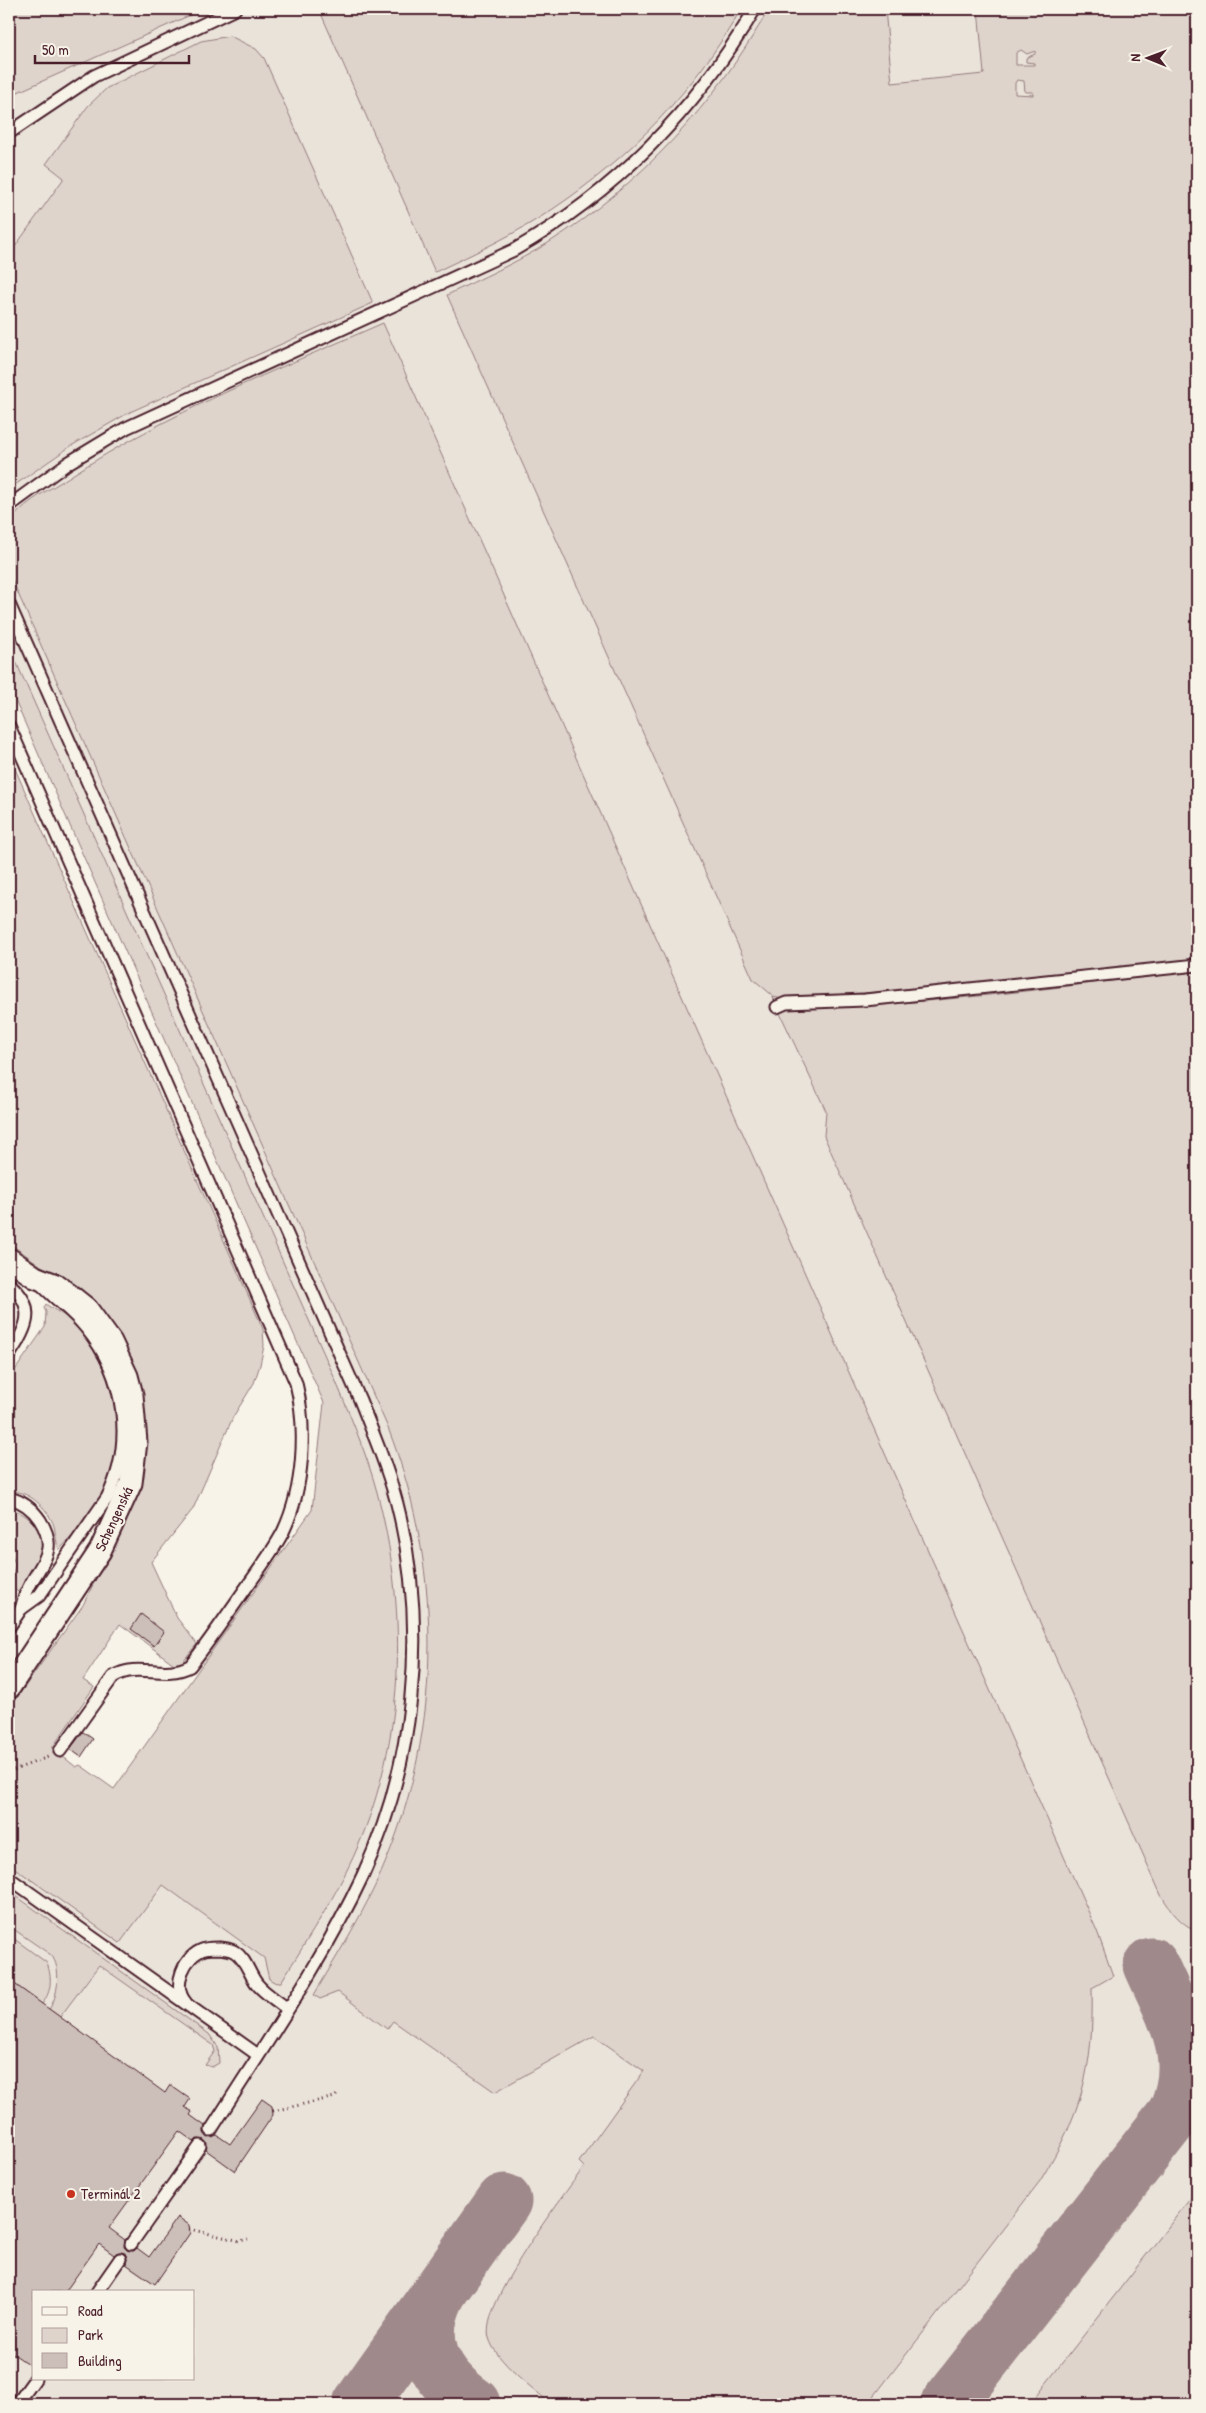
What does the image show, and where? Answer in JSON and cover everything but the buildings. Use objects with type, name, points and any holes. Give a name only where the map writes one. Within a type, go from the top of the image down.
[{"type":"street","name":"Schengenská","points":[[9,1258],[35,1277],[56,1285],[80,1303],[111,1342],[127,1376],[132,1394],[136,1442],[131,1483],[124,1504],[100,1551],[9,1688]]},
{"type":"lane","points":[[9,133],[94,76],[235,9]]},
{"type":"lane","points":[[9,506],[68,463],[132,425],[514,250],[567,218],[604,190],[674,121],[716,69],[755,9]]},
{"type":"lane","points":[[9,604],[351,1379],[383,1460],[404,1538],[412,1589],[414,1647],[408,1722],[400,1766],[379,1836],[362,1876],[336,1926],[287,2009],[206,2138],[98,2290]]},
{"type":"lane","points":[[9,726],[296,1383],[302,1406],[300,1458],[291,1510],[283,1530],[262,1565],[190,1666],[180,1671],[169,1673],[132,1670],[122,1672],[113,1677],[60,1751]]},
{"type":"lane","points":[[777,1007],[786,1003],[875,999],[1197,965]]},
{"type":"lane","points":[[9,1627],[21,1610],[39,1596],[107,1498],[119,1469],[123,1429],[119,1392],[114,1376],[98,1344],[77,1317],[51,1296],[35,1277]]},
{"type":"lane","points":[[9,1284],[24,1299],[26,1306],[26,1324],[10,1351]]},
{"type":"lane","points":[[9,1498],[26,1504],[35,1513],[46,1532],[48,1542],[43,1566],[27,1590],[21,1610]]},
{"type":"lane","points":[[9,1878],[258,2055]]},
{"type":"lane","points":[[190,2007],[180,1993],[181,1974],[195,1954],[205,1949],[215,1948],[228,1949],[235,1952],[257,1985],[287,2009]]},
{"type":"lane","points":[[17,2404],[34,2380]]},
{"type":"path","points":[[9,1770],[14,1770],[60,1751]]},
{"type":"path","points":[[273,2111],[335,2097],[339,2092]]},
{"type":"path","points":[[189,2229],[240,2241],[248,2239]]},
{"type":"shaded area","points":[[9,9],[1197,9],[1197,2404],[9,2404],[9,1851],[54,1873],[312,1510],[324,1403],[9,687]]},
{"type":"green space","points":[[9,9],[204,9],[9,96]]},
{"type":"green space","points":[[319,9],[741,9],[723,39],[682,94],[634,145],[608,168],[553,209],[525,227],[435,272]]},
{"type":"green space","points":[[769,9],[885,9],[892,83],[984,74],[978,9],[1197,9],[1197,962],[982,984],[783,999],[773,997],[777,1007],[772,995],[753,979],[447,295],[511,264],[548,243],[614,195],[673,140],[724,78],[748,44]],"holes":[[[1021,50],[1027,54],[1035,51],[1035,54],[1026,58],[1026,62],[1034,63],[1034,65],[1016,65],[1016,53]],[[1017,80],[1024,81],[1025,92],[1033,92],[1033,95],[1015,94],[1015,83]]]},
{"type":"green space","points":[[230,36],[256,49],[264,58],[373,303],[130,412],[71,446],[9,489],[9,255],[64,178],[46,164],[88,106],[107,88],[201,41]]},
{"type":"green space","points":[[383,323],[1097,1931],[1113,1976],[1092,1988],[1091,2043],[1082,2089],[1066,2133],[1040,2181],[868,2404],[551,2404],[516,2374],[499,2356],[489,2338],[489,2322],[509,2277],[542,2225],[584,2167],[579,2162],[644,2071],[594,2036],[495,2092],[393,2021],[387,2029],[338,1992],[320,1999],[314,1995],[375,1886],[397,1831],[414,1774],[424,1717],[429,1658],[427,1600],[420,1541],[407,1484],[388,1428],[9,573],[8,537],[14,517],[26,505],[106,454],[223,394]]},
{"type":"green space","points":[[9,646],[332,1372],[368,1461],[387,1535],[394,1578],[397,1666],[394,1709],[387,1753],[377,1795],[354,1856],[345,1875],[281,1982],[276,1983],[269,1979],[264,1958],[163,1885],[120,1943],[9,1864],[9,1709],[83,1605],[116,1538],[144,1453],[65,1283],[9,1243],[9,755],[263,1329],[264,1346],[254,1383],[233,1417],[193,1509],[151,1562],[177,1618],[197,1644],[178,1667],[120,1624],[83,1680],[94,1687],[52,1748],[76,1767],[80,1765],[114,1789],[312,1510],[324,1403],[9,687]]},
{"type":"green space","points":[[1197,971],[1197,1931],[1176,1916],[1161,1895],[824,1136],[826,1111],[779,1012],[784,1008],[836,1007],[940,1000]]},
{"type":"green space","points":[[46,1304],[73,1323],[99,1359],[115,1402],[118,1424],[119,1447],[115,1469],[107,1490],[91,1514],[59,1550],[54,1526],[42,1507],[30,1497],[16,1491],[9,1491],[9,1379],[45,1327],[46,1312],[44,1308]]},
{"type":"green space","points":[[9,1508],[30,1519],[42,1539],[41,1555],[21,1594],[11,1587],[15,1564],[9,1546]]},
{"type":"green space","points":[[9,1891],[209,2034],[218,2047],[219,2063],[212,2067],[205,2065],[215,2051],[213,2045],[99,1965],[60,2017],[49,2009],[55,1998],[58,1982],[57,1967],[51,1955],[9,1926]]},
{"type":"green space","points":[[9,1935],[47,1963],[50,1984],[48,1994],[42,2004],[9,1980]]},
{"type":"green space","points":[[1197,2190],[1197,2404],[1030,2404]]},
{"type":"taxiway","points":[[1151,1965],[1175,2020],[1181,2037],[1184,2055],[1185,2073],[1182,2092],[1175,2113]]},
{"type":"taxiway","points":[[948,2404],[1197,2085]]},
{"type":"taxiway","points":[[360,2404],[504,2201]]},
{"type":"taxiway","points":[[439,2293],[432,2310],[429,2326],[432,2356],[438,2369],[447,2381],[473,2404]]},
{"type":"place","name":"Terminál 2","points":[[71,2194]]}]
